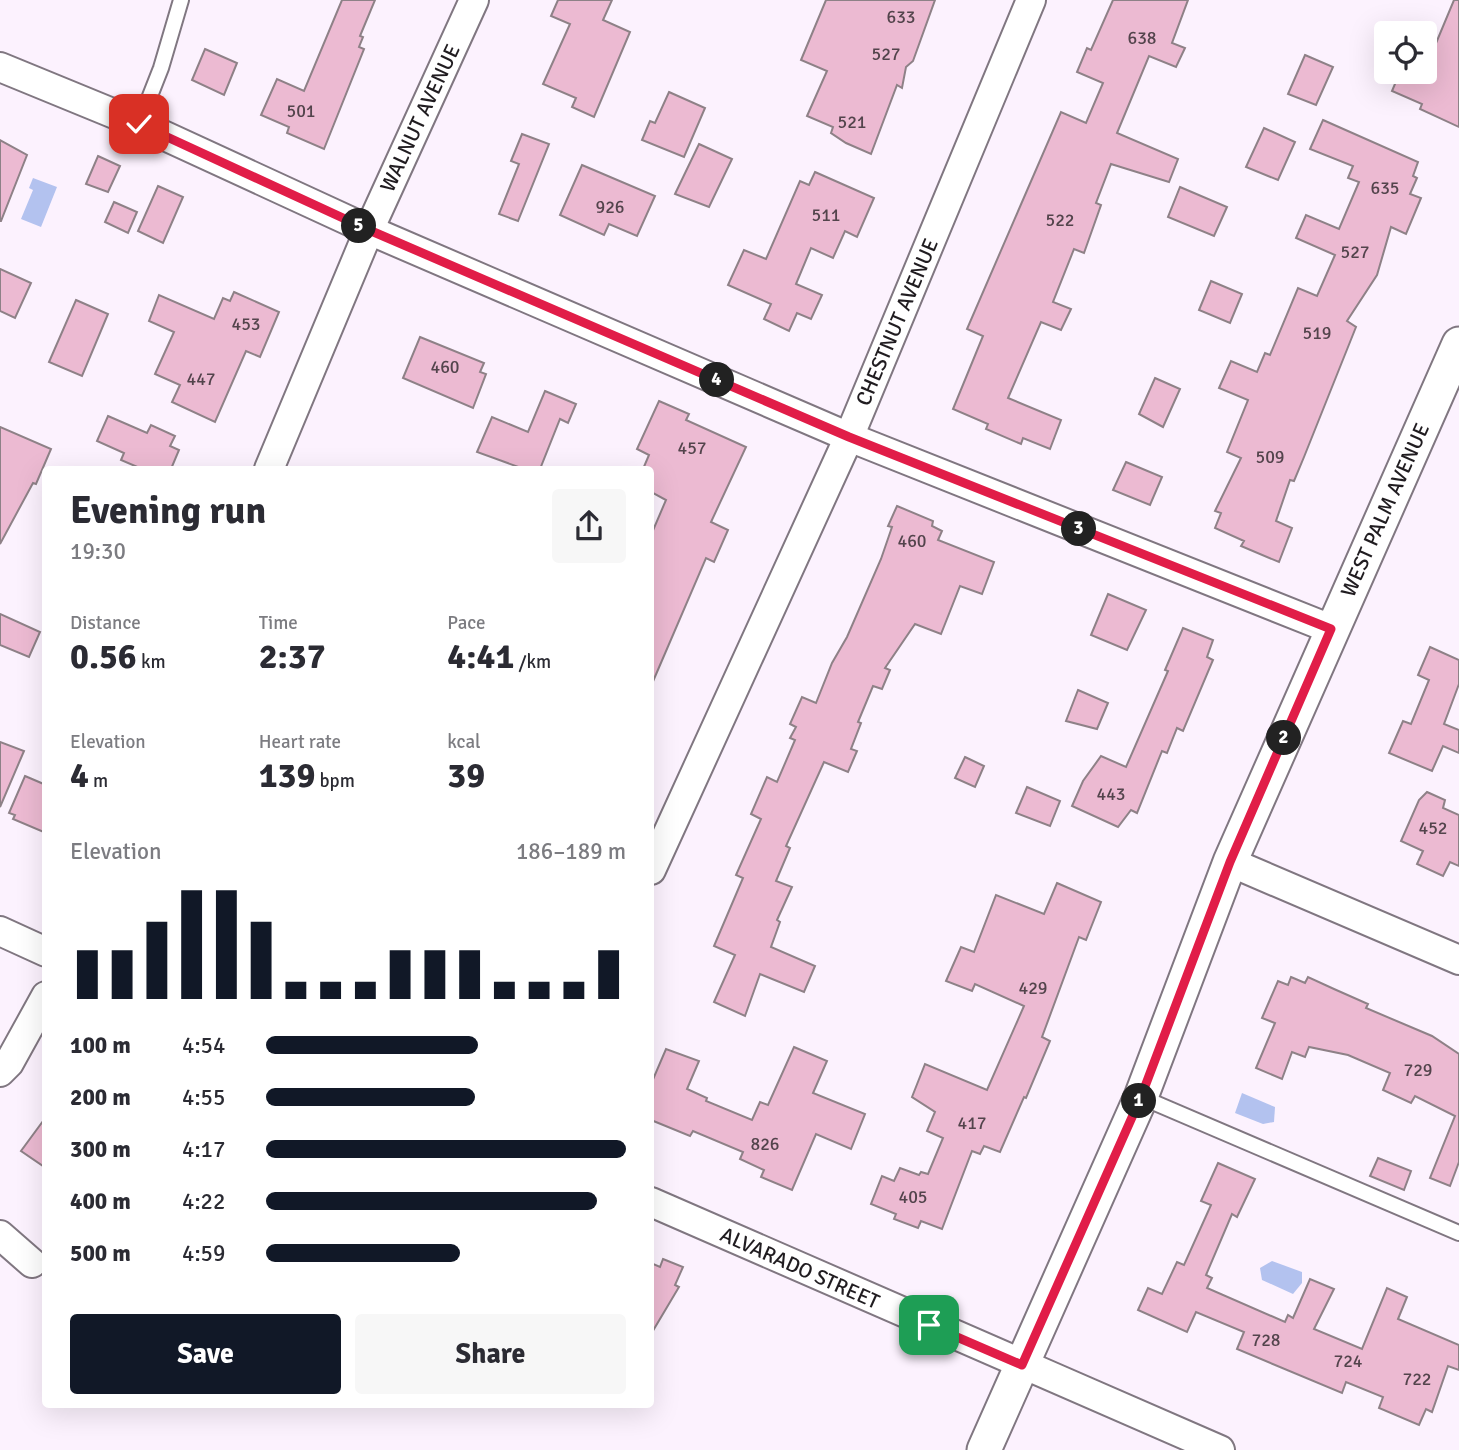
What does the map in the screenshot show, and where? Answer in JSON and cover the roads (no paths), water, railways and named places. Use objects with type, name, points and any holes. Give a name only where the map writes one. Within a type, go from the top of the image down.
[{"type":"street","name":"WALNUT AVENUE","points":[[270,466],[369,230],[474,0]]},
{"type":"street","name":"CHESTNUT AVENUE","points":[[654,863],[849,437],[1031,0]]},
{"type":"street","points":[[0,67],[139,124],[369,230],[849,437],[1331,629]]},
{"type":"street","name":"WEST PALM AVENUE","points":[[984,1450],[1141,1097],[1230,862],[1459,344]]},
{"type":"street","points":[[1230,862],[1459,960]]},
{"type":"street","points":[[0,931],[42,950]]},
{"type":"street","points":[[0,1072],[9,1063],[42,1003]]},
{"type":"street","name":"ALVARADO STREET","points":[[654,1203],[1220,1450]]},
{"type":"street","points":[[0,1235],[32,1263]]},
{"type":"lane","points":[[139,124],[173,34],[181,0]]},
{"type":"lane","points":[[1141,1097],[1459,1233]]},
{"type":"water","points":[[33,178],[57,187],[41,227],[21,219],[33,190],[29,188]]},
{"type":"water","points":[[1242,1093],[1275,1107],[1274,1122],[1263,1124],[1235,1113]]},
{"type":"water","points":[[1272,1261],[1302,1272],[1302,1283],[1293,1294],[1262,1280],[1260,1268]]}]
